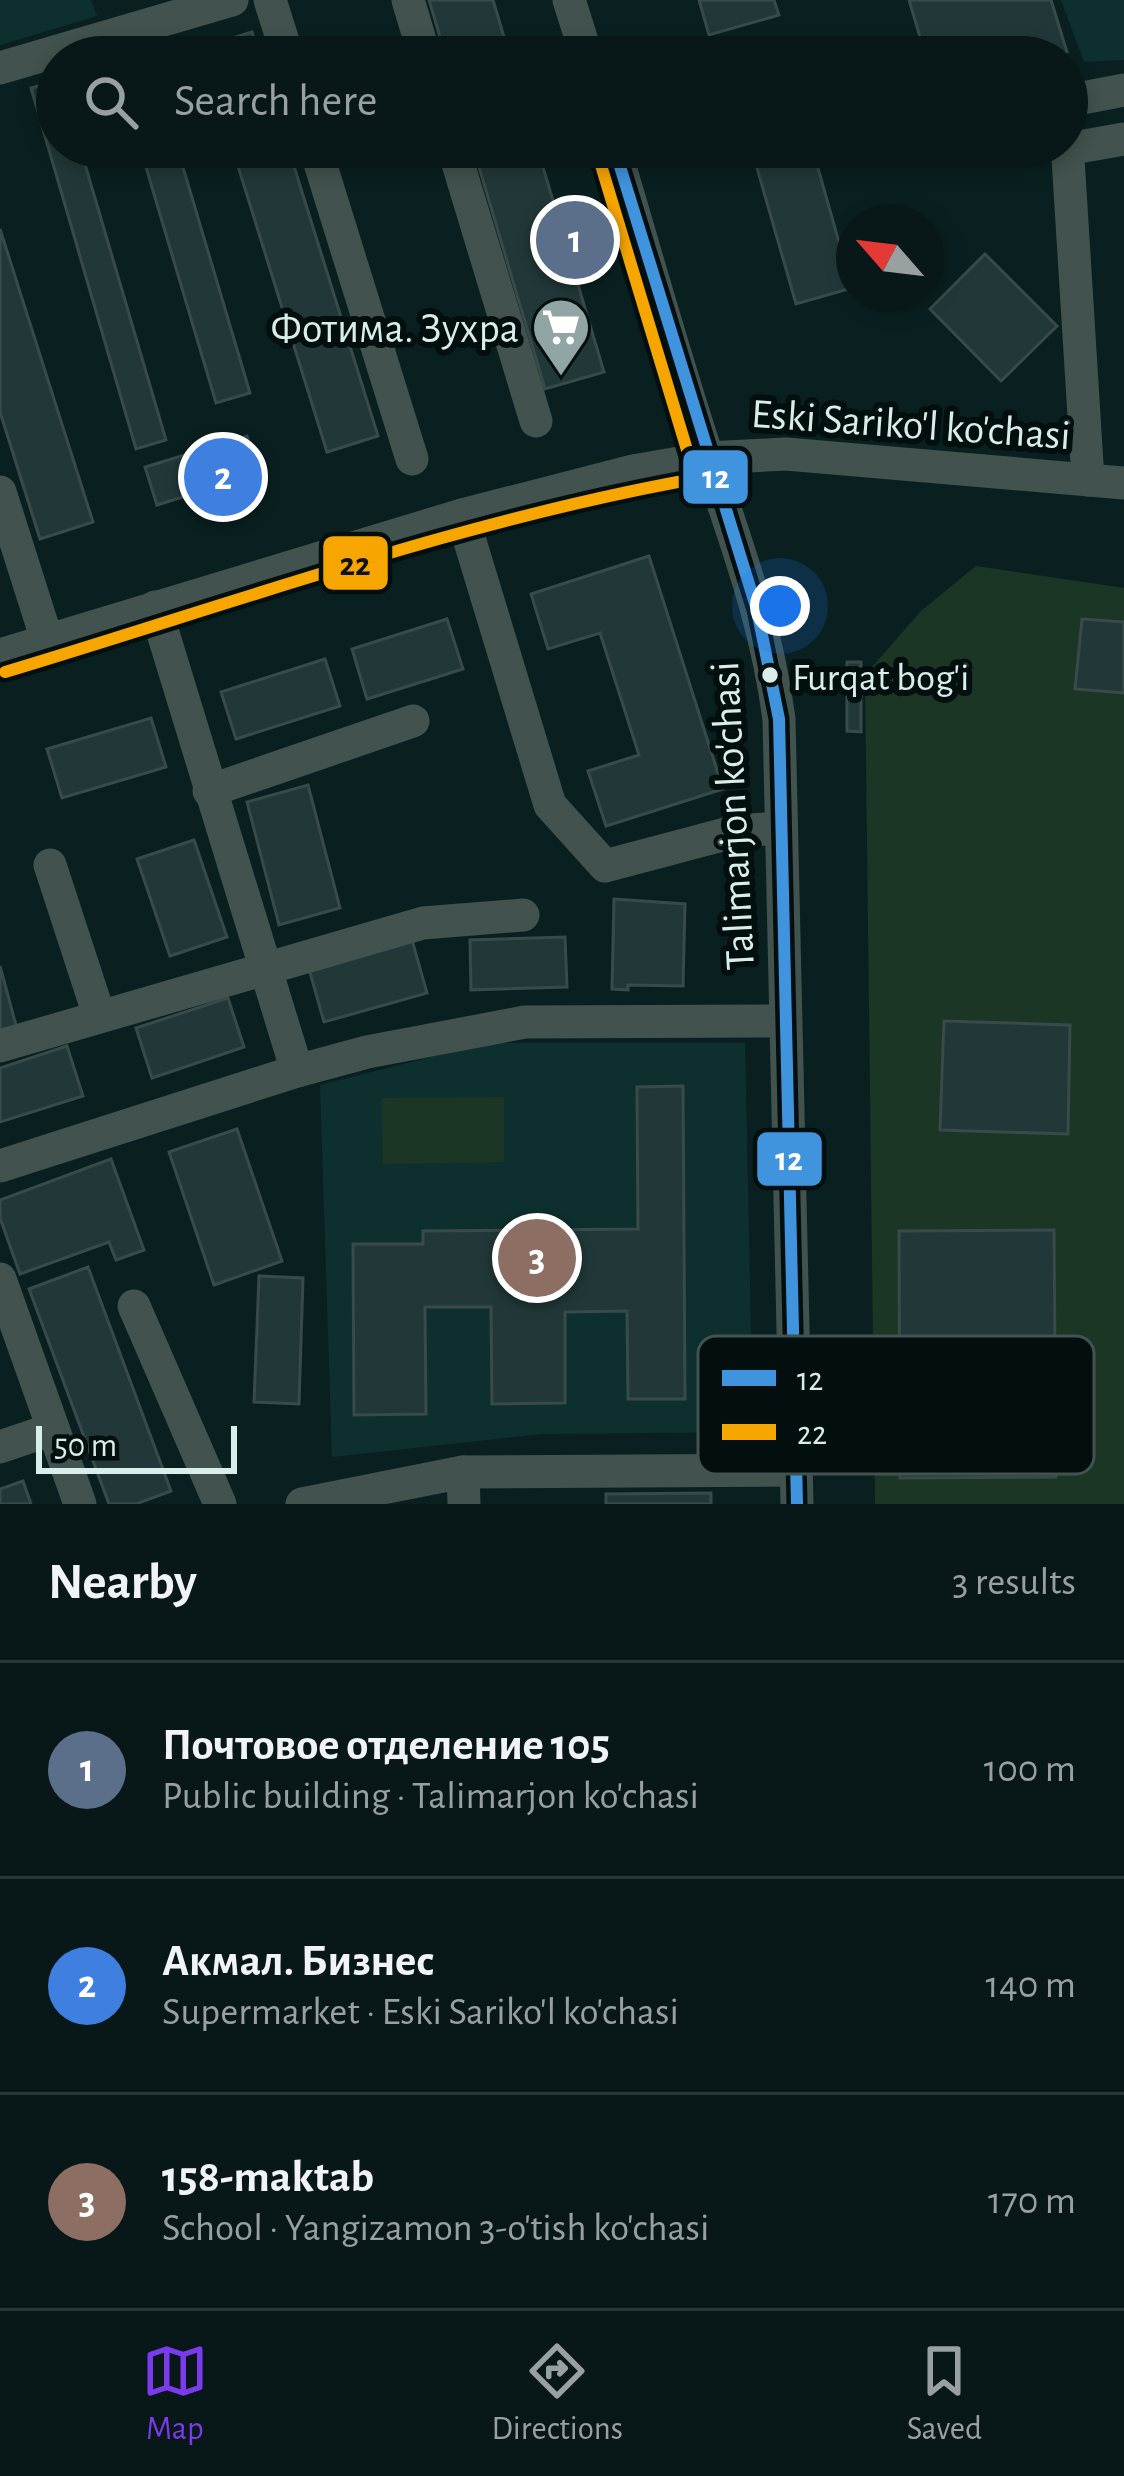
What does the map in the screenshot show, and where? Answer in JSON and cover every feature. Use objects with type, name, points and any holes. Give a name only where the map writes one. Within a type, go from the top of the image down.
[{"type":"street","points":[[109,36],[232,0]]},
{"type":"street","points":[[270,0],[281,36]]},
{"type":"street","points":[[408,0],[419,36]]},
{"type":"street","points":[[569,0],[580,36]]},
{"type":"street","points":[[0,68],[36,57]]},
{"type":"street","points":[[1088,97],[1124,90]]},
{"type":"street","points":[[1088,143],[1124,139]]},
{"type":"street","points":[[322,168],[412,459]]},
{"type":"street","points":[[459,168],[536,421]]},
{"type":"street","name":"Talimarjon ko'chasi","points":[[620,168],[766,632],[779,719],[793,1336]]},
{"type":"street","points":[[1068,168],[1088,479]]},
{"type":"street","name":"Eski Sariko'l ko'chasi","points":[[0,655],[462,515],[633,471],[708,458],[786,454],[1124,482]]},
{"type":"street","points":[[0,492],[47,640]]},
{"type":"street","points":[[462,515],[550,805],[604,866],[737,831],[781,828]]},
{"type":"street","points":[[155,607],[297,1070]]},
{"type":"street","points":[[209,791],[413,721]]},
{"type":"street","points":[[50,865],[99,1015]]},
{"type":"street","points":[[0,1046],[423,922],[523,916]]},
{"type":"street","points":[[0,1166],[297,1070],[525,1022],[785,1021]]},
{"type":"street","points":[[0,1279],[80,1504]]},
{"type":"street","points":[[134,1306],[220,1504]]},
{"type":"street","points":[[0,1447],[53,1429]]},
{"type":"street","points":[[302,1504],[463,1488],[723,1474]]},
{"type":"shaded area","points":[[0,0],[91,0],[97,16],[0,45]]},
{"type":"shaded area","points":[[1061,0],[1124,0],[1124,60],[1088,62],[1088,36],[1074,36]]},
{"type":"shaded area","points":[[487,1043],[745,1043],[751,1336],[698,1336],[698,1433],[542,1434],[332,1457],[320,1085]]},
{"type":"green space","points":[[976,566],[1124,588],[1124,1504],[875,1504],[875,1474],[1094,1474],[1094,1336],[873,1336],[865,675],[921,611]]},
{"type":"green space","points":[[504,1097],[504,1162],[383,1164],[382,1098]]},
{"type":"building","points":[[429,0],[493,0],[504,36],[440,36]]},
{"type":"building","points":[[699,0],[774,0],[779,15],[709,35]]},
{"type":"building","points":[[909,0],[1051,0],[1062,36],[920,36]]},
{"type":"building","points":[[54,168],[86,168],[166,440],[136,449]]},
{"type":"building","points":[[146,168],[183,168],[250,393],[216,403]]},
{"type":"building","points":[[239,168],[295,168],[378,436],[327,452]]},
{"type":"building","points":[[479,168],[543,168],[604,372],[545,389]]},
{"type":"building","points":[[757,168],[818,168],[836,232],[836,293],[796,304]]},
{"type":"building","points":[[0,229],[93,522],[40,539],[0,412]]},
{"type":"building","points":[[985,254],[1057,326],[1001,381],[933,312],[944,312],[944,295]]},
{"type":"building","points":[[247,436],[259,473],[157,505],[145,467]]},
{"type":"building","points":[[649,556],[723,789],[606,826],[588,771],[639,755],[600,633],[548,649],[531,594]]},
{"type":"building","points":[[447,619],[463,669],[367,699],[352,649]]},
{"type":"building","points":[[1082,619],[1124,622],[1124,693],[1075,689]]},
{"type":"building","points":[[325,659],[340,706],[236,739],[221,692]]},
{"type":"building","points":[[847,662],[861,662],[861,732],[847,731]]},
{"type":"building","points":[[151,718],[166,767],[62,798],[47,749]]},
{"type":"building","points":[[308,785],[340,908],[279,925],[247,802]]},
{"type":"building","points":[[194,840],[227,937],[170,956],[137,859]]},
{"type":"building","points":[[614,899],[685,904],[683,986],[612,989]]},
{"type":"building","points":[[565,937],[567,987],[471,990],[470,940]]},
{"type":"building","points":[[412,940],[427,993],[324,1022],[309,969]]},
{"type":"building","points":[[0,966],[17,1029],[0,1033]]},
{"type":"building","points":[[228,998],[244,1047],[152,1078],[136,1028]]},
{"type":"building","points":[[944,1021],[1070,1025],[1068,1134],[940,1130]]},
{"type":"building","points":[[67,1046],[83,1096],[0,1122],[0,1068]]},
{"type":"building","points":[[683,1086],[685,1399],[628,1399],[627,1311],[565,1312],[565,1403],[492,1404],[491,1307],[425,1307],[426,1414],[354,1415],[353,1244],[423,1244],[423,1231],[638,1229],[637,1087]]},
{"type":"building","points":[[237,1129],[282,1261],[214,1285],[169,1152]]},
{"type":"building","points":[[111,1159],[144,1250],[116,1260],[109,1242],[20,1274],[0,1218],[0,1200]]},
{"type":"building","points":[[1054,1230],[1055,1336],[899,1336],[899,1231]]},
{"type":"building","points":[[88,1267],[171,1491],[136,1504],[109,1504],[29,1289]]},
{"type":"building","points":[[259,1276],[303,1278],[299,1404],[254,1402]]},
{"type":"building","points":[[900,1474],[1056,1474],[1056,1477],[900,1478]]},
{"type":"building","points":[[23,1481],[31,1504],[0,1504],[0,1489]]},
{"type":"building","points":[[711,1493],[711,1504],[606,1504],[606,1494]]},
{"type":"transit line","name":"22","points":[[602,168],[691,463]]},
{"type":"transit line","name":"12","points":[[620,168],[757,610],[779,719],[793,1336]]},
{"type":"transit line","name":"22","points":[[5,672],[444,538],[621,493],[711,476]]},
{"type":"transit line","name":"12","points":[[796,1474],[797,1504]]},
{"type":"place","name":"Почтовое отделение 105","points":[[575,240]]},
{"type":"place","name":"Фотима. Зухра","points":[[561,378]]},
{"type":"place","name":"Акмал. Бизнес","points":[[223,477]]},
{"type":"place","name":"Furqat bog'i","points":[[770,675]]},
{"type":"place","name":"158-maktab","points":[[537,1258]]}]
